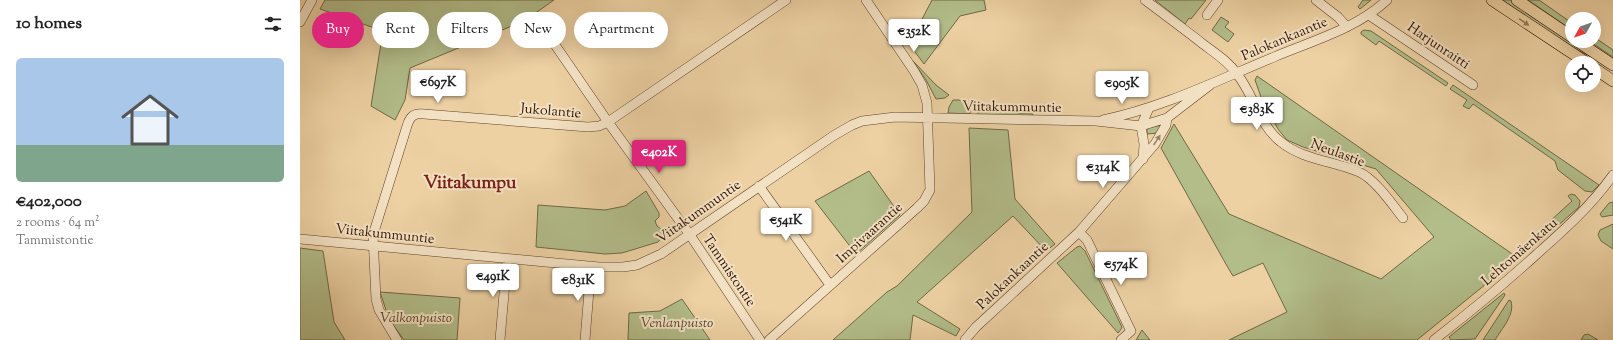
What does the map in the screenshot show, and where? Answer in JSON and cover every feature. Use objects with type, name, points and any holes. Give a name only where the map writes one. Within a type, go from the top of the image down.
[{"type":"main road","points":[[1492,0],[1576,56]]},
{"type":"main road","points":[[1518,0],[1565,32]]},
{"type":"main road","points":[[1588,48],[1613,65]]},
{"type":"main road","points":[[1601,72],[1613,80]]},
{"type":"street","points":[[300,22],[312,0]]},
{"type":"street","name":"Jukolantie","points":[[373,247],[373,235],[407,126],[410,119],[414,115],[424,114],[588,127],[599,126],[608,122],[786,0]]},
{"type":"street","name":"Impivaarantie","points":[[769,340],[924,201],[930,190],[927,103],[922,85],[866,0]]},
{"type":"street","name":"Neulastie","points":[[1145,0],[1227,62],[1237,73],[1262,120],[1274,136],[1292,150],[1360,172],[1373,182],[1403,218]]},
{"type":"street","points":[[1207,15],[1218,0]]},
{"type":"street","points":[[1316,0],[1348,27]]},
{"type":"street","name":"Palokankaantie","points":[[1151,108],[1210,86],[1237,73],[1348,27],[1369,15],[1387,0]]},
{"type":"street","name":"Harjunraitti","points":[[1369,15],[1473,85]]},
{"type":"street","name":"Tammistontie","points":[[557,48],[608,122],[690,235],[760,340]]},
{"type":"street","name":"Palokankaantie","points":[[965,340],[976,327],[1080,232],[1143,159],[1161,134],[1166,125],[1167,118],[1210,86]]},
{"type":"street","points":[[1143,159],[1144,144],[1142,126],[1151,108],[1161,110],[1167,118]]},
{"type":"street","name":"Viitakummuntie","points":[[1096,121],[1151,108]]},
{"type":"street","name":"Viitakummuntie","points":[[300,239],[507,259],[591,266],[623,267],[636,265],[661,254],[833,136],[852,125],[870,120],[885,118],[927,118],[1096,121],[1142,126],[1167,118]]},
{"type":"street","name":"Lehtomäenkatu","points":[[1434,340],[1504,284],[1575,220],[1593,202],[1613,175]]},
{"type":"street","points":[[759,186],[830,285]]},
{"type":"street","points":[[1080,232],[1087,240],[1131,331],[1121,340]]},
{"type":"street","points":[[373,247],[376,298],[379,310],[398,340]]},
{"type":"street","points":[[500,340],[507,259]]},
{"type":"street","points":[[585,340],[591,266]]},
{"type":"green space","points":[[325,0],[554,0],[537,12],[510,12],[510,27],[502,30],[502,12],[437,12],[437,48],[459,48],[410,68],[405,100],[395,120],[371,106],[380,48],[429,48],[429,12],[372,12],[372,27],[364,24],[364,12],[329,12],[320,9]]},
{"type":"green space","points":[[932,0],[984,0],[986,10],[960,16],[924,64],[909,44]]},
{"type":"green space","points":[[1155,0],[1206,0],[1191,19],[1189,18],[1185,24]]},
{"type":"green space","points":[[1363,0],[1371,0],[1360,9],[1358,7]]},
{"type":"green space","points":[[1502,0],[1510,0],[1565,37],[1565,42]]},
{"type":"green space","points":[[1528,0],[1539,0],[1565,18],[1565,25]]},
{"type":"green space","points":[[1221,17],[1229,22],[1225,27],[1234,34],[1228,42],[1212,30]]},
{"type":"green space","points":[[1364,30],[1371,31],[1448,83],[1446,86],[1379,41],[1376,45],[1361,34]]},
{"type":"green space","points":[[1601,42],[1613,50],[1613,57],[1600,48],[1601,48]]},
{"type":"green space","points":[[1574,48],[1581,48],[1593,56],[1590,56]]},
{"type":"green space","points":[[913,61],[936,85],[949,95],[945,98],[936,99],[926,80]]},
{"type":"green space","points":[[1257,76],[1518,258],[1417,340],[1229,340],[1287,312],[1263,263],[1233,276],[1161,148],[1174,124],[1229,214],[1381,279],[1434,237],[1376,169],[1303,147],[1287,140],[1278,129],[1261,97],[1255,80]]},
{"type":"green space","points":[[1453,85],[1599,185],[1592,192],[1585,191],[1558,170],[1555,161],[1473,104],[1469,109],[1463,106],[1467,100],[1450,89]]},
{"type":"green space","points":[[953,100],[959,100],[970,105],[970,114],[948,113],[949,107]]},
{"type":"green space","points":[[978,110],[1033,114],[1032,116],[978,115]]},
{"type":"green space","points":[[1162,125],[1158,133],[1147,134],[1147,128]]},
{"type":"green space","points":[[969,128],[1008,130],[1015,199],[1055,244],[1046,251],[1013,216],[917,302],[960,329],[956,336],[913,315],[910,340],[833,340],[887,292],[897,286],[972,212]]},
{"type":"green space","points":[[869,171],[900,215],[856,254],[815,201]]},
{"type":"green space","points":[[646,191],[659,213],[659,217],[655,221],[657,226],[661,229],[663,236],[658,242],[622,253],[605,254],[536,247],[538,205],[605,210],[625,206]]},
{"type":"green space","points":[[1571,194],[1575,195],[1580,201],[1579,207],[1529,251],[1525,244],[1572,201],[1568,196]]},
{"type":"green space","points":[[1613,202],[1613,215],[1602,217],[1600,214],[1609,203]]},
{"type":"green space","points":[[1613,224],[1613,249],[1601,241],[1598,235],[1600,230]]},
{"type":"green space","points":[[1080,246],[1085,251],[1121,325],[1122,328],[1118,333],[1057,263]]},
{"type":"green space","points":[[300,248],[323,251],[334,322],[345,340],[300,340]]},
{"type":"green space","name":"Valkonpuisto","points":[[380,292],[460,298],[457,340],[404,340],[389,319]]},
{"type":"green space","points":[[1504,293],[1505,295],[1475,339],[1451,340],[1449,337]]},
{"type":"green space","name":"Venlanpuisto","points":[[682,299],[710,340],[628,340],[629,313],[660,311]]},
{"type":"green space","points":[[1509,300],[1511,301],[1512,306],[1510,316],[1495,340],[1483,340]]},
{"type":"green space","points":[[1142,330],[1150,340],[1136,340]]},
{"type":"green space","points":[[1588,334],[1598,340],[1581,340],[1584,335]]},
{"type":"district","name":"Viitakumpu","points":[[470,182]]}]
